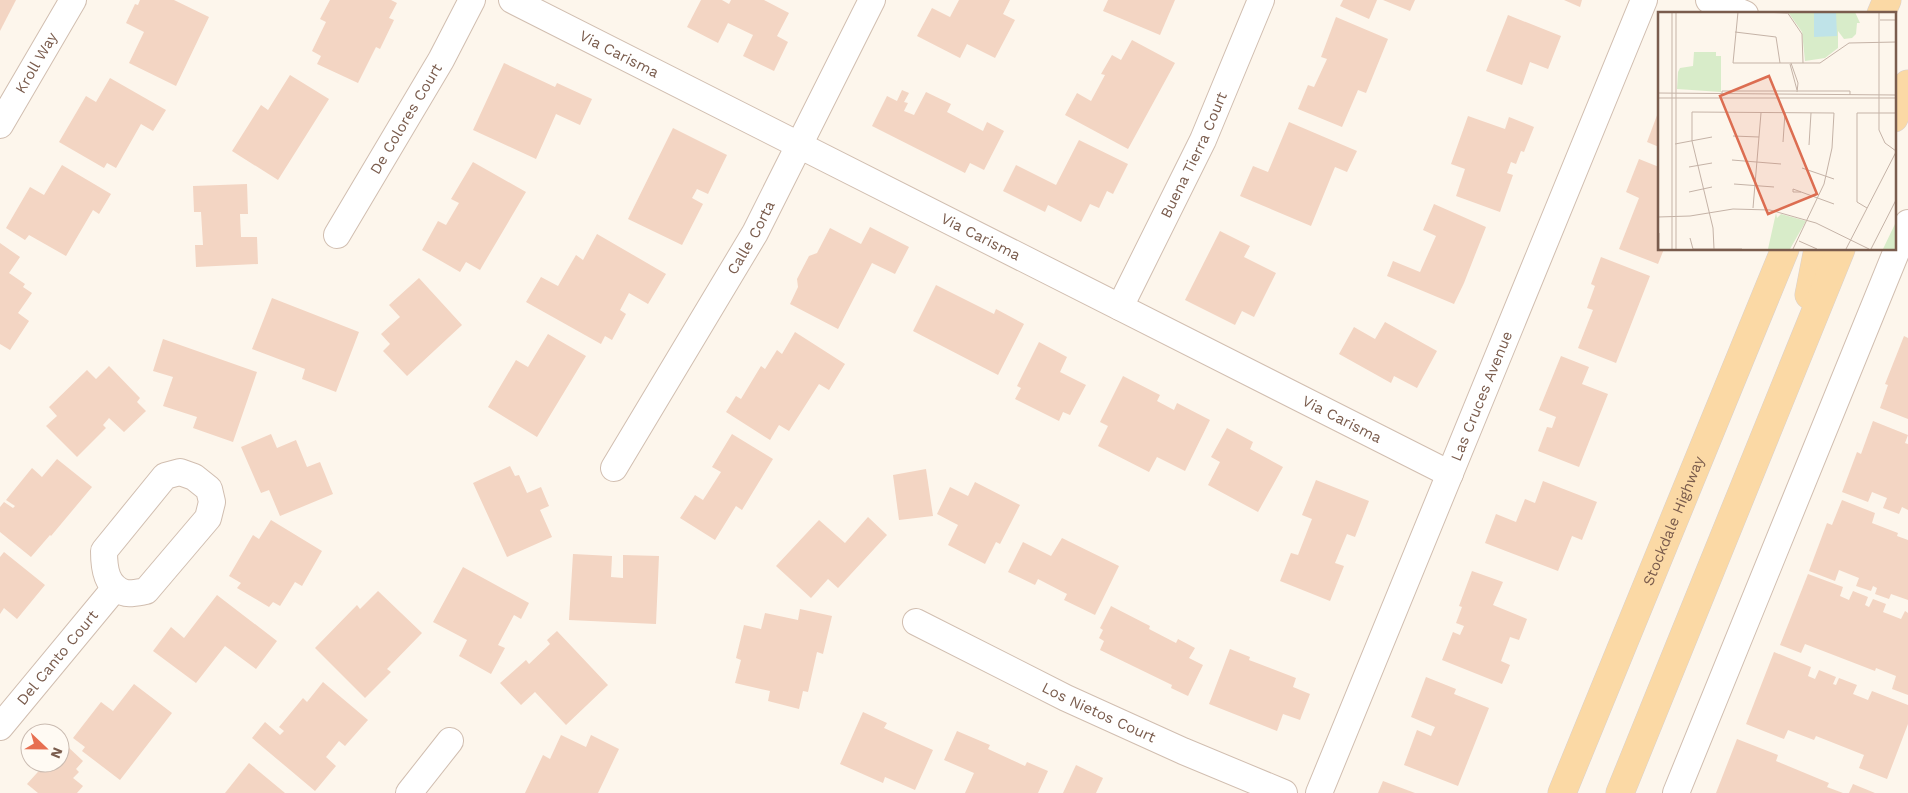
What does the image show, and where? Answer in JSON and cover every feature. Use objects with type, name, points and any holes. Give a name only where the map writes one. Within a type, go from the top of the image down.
[{"type":"main road","points":[[1883,12],[1887,0]]},
{"type":"main road","points":[[1896,113],[1908,84]]},
{"type":"main road","name":"Stockdale Highway","points":[[1562,793],[1785,250]]},
{"type":"main road","points":[[1800,348],[1818,250]]},
{"type":"main road","points":[[1620,793],[1841,250]]},
{"type":"street","name":"Kroll Way","points":[[0,125],[73,0]]},
{"type":"street","name":"De Colores Court","points":[[337,235],[441,60],[472,0]]},
{"type":"street","name":"Via Carisma","points":[[512,0],[1450,474]]},
{"type":"street","name":"Calle Corta","points":[[614,468],[755,232],[872,0]]},
{"type":"street","name":"Buena Tierra Court","points":[[1120,307],[1203,140],[1261,0]]},
{"type":"street","name":"Las Cruces Avenue","points":[[1319,793],[1644,0]]},
{"type":"street","points":[[1709,0],[1740,12]]},
{"type":"street","points":[[1676,793],[1908,223]]},
{"type":"street","points":[[180,472],[194,477],[209,489],[212,502],[208,518],[146,591],[128,594],[115,588],[104,571],[104,551],[165,476],[180,472]]},
{"type":"street","name":"Del Canto Court","points":[[0,727],[115,588]]},
{"type":"street","name":"Los Nietos Court","points":[[916,622],[1066,698],[1183,751],[1284,793]]},
{"type":"street","points":[[409,793],[450,741]]},
{"type":"building","points":[[0,0],[16,0],[0,31]]},
{"type":"building","points":[[140,0],[174,0],[209,17],[176,86],[129,63],[144,32],[126,23],[135,4],[138,5]]},
{"type":"building","points":[[330,0],[391,0],[397,3],[389,18],[394,20],[380,49],[376,47],[358,83],[317,64],[321,56],[312,51],[326,22],[320,19]]},
{"type":"building","points":[[701,0],[722,0],[729,4],[731,0],[764,0],[789,13],[777,36],[788,42],[774,71],[743,56],[753,35],[728,23],[718,43],[687,27]]},
{"type":"building","points":[[959,0],[1010,0],[1003,14],[1015,20],[995,58],[967,44],[960,58],[917,36],[932,8],[950,17]]},
{"type":"building","points":[[1108,0],[1175,0],[1160,35],[1103,11]]},
{"type":"building","points":[[1343,0],[1377,0],[1369,19],[1340,6]]},
{"type":"building","points":[[1383,0],[1415,0],[1410,11]]},
{"type":"building","points":[[1564,0],[1582,0],[1580,7]]},
{"type":"building","points":[[1508,15],[1561,36],[1548,69],[1530,62],[1522,85],[1486,71]]},
{"type":"building","points":[[1336,17],[1388,39],[1366,93],[1358,90],[1342,127],[1298,109],[1308,85],[1314,87],[1327,59],[1321,57]]},
{"type":"building","points":[[1132,40],[1175,63],[1128,149],[1065,115],[1077,93],[1091,101],[1105,75],[1101,74],[1112,55],[1121,60]]},
{"type":"building","points":[[504,63],[555,87],[557,83],[592,99],[580,125],[556,114],[536,159],[473,130]]},
{"type":"building","points":[[290,75],[329,99],[278,180],[232,151],[261,105],[268,110]]},
{"type":"building","points":[[110,78],[166,110],[153,131],[141,124],[116,168],[107,163],[104,168],[59,142],[86,96],[96,102]]},
{"type":"building","points":[[902,90],[909,93],[904,102],[908,103],[904,111],[914,115],[926,92],[951,104],[947,112],[983,131],[987,122],[1004,131],[984,170],[970,163],[965,173],[872,126],[887,96],[897,101]]},
{"type":"building","points":[[1658,113],[1658,147],[1647,142]]},
{"type":"building","points":[[1468,116],[1505,129],[1509,117],[1534,127],[1524,152],[1521,151],[1516,164],[1511,162],[1507,173],[1513,175],[1500,212],[1456,196],[1465,169],[1451,164]]},
{"type":"building","points":[[1289,122],[1357,151],[1347,172],[1335,167],[1311,226],[1240,196],[1253,166],[1268,172]]},
{"type":"building","points":[[673,128],[727,155],[708,194],[697,189],[692,198],[703,204],[682,245],[628,219]]},
{"type":"building","points":[[1079,140],[1128,164],[1113,194],[1107,191],[1099,208],[1090,204],[1081,222],[1048,205],[1045,212],[1003,191],[1016,165],[1056,185]]},
{"type":"building","points":[[1639,159],[1658,167],[1658,250],[1664,250],[1658,264],[1619,249],[1639,198],[1626,192]]},
{"type":"building","points":[[473,162],[526,192],[480,270],[466,262],[460,272],[422,250],[438,221],[446,225],[459,203],[451,199]]},
{"type":"building","points":[[62,165],[111,194],[99,214],[93,210],[66,256],[29,235],[25,240],[6,228],[30,187],[44,195]]},
{"type":"building","points":[[247,184],[248,214],[240,214],[241,237],[257,237],[258,264],[196,267],[195,245],[203,245],[201,212],[194,212],[193,186]]},
{"type":"building","points":[[1434,204],[1486,227],[1454,304],[1387,276],[1393,261],[1420,272],[1436,236],[1423,230]]},
{"type":"building","points":[[870,227],[909,247],[895,274],[872,263],[838,329],[790,304],[798,287],[797,279],[809,256],[817,253],[830,228],[861,244]]},
{"type":"building","points":[[1220,231],[1250,246],[1244,257],[1276,273],[1254,317],[1242,311],[1235,325],[1185,300]]},
{"type":"building","points":[[597,234],[666,274],[648,304],[629,293],[620,310],[626,314],[612,340],[605,336],[601,344],[526,302],[541,277],[558,286],[576,255],[583,260]]},
{"type":"building","points":[[0,243],[20,257],[9,273],[25,284],[23,287],[32,293],[18,313],[29,321],[10,350],[0,344]]},
{"type":"building","points":[[1601,257],[1650,276],[1616,363],[1578,348],[1593,310],[1587,308],[1595,286],[1591,284]]},
{"type":"building","points":[[419,278],[462,325],[407,376],[383,351],[390,344],[381,334],[400,317],[389,305]]},
{"type":"building","points":[[936,285],[994,314],[996,309],[1024,324],[998,375],[913,331]]},
{"type":"building","points":[[272,298],[359,332],[336,392],[302,379],[305,369],[252,349]]},
{"type":"building","points":[[1385,322],[1437,351],[1417,388],[1394,376],[1391,383],[1339,354],[1354,327],[1375,339]]},
{"type":"building","points":[[795,332],[845,364],[829,390],[819,384],[789,431],[779,425],[770,440],[726,412],[736,396],[741,399],[761,366],[765,369],[777,350],[782,354]]},
{"type":"building","points":[[548,334],[586,356],[537,437],[488,407],[516,360],[528,367]]},
{"type":"building","points":[[1904,336],[1908,338],[1908,419],[1880,408],[1888,385],[1885,384]]},
{"type":"building","points":[[163,339],[257,372],[233,442],[193,428],[197,417],[163,406],[173,377],[153,371]]},
{"type":"building","points":[[1039,342],[1067,357],[1060,372],[1086,385],[1070,415],[1063,412],[1059,421],[1015,399],[1021,388],[1017,386]]},
{"type":"building","points":[[1561,356],[1589,367],[1582,384],[1608,394],[1579,467],[1538,451],[1547,427],[1552,428],[1556,417],[1539,410]]},
{"type":"building","points":[[109,366],[140,398],[137,402],[146,411],[124,432],[109,418],[103,425],[106,428],[77,457],[46,426],[57,416],[49,407],[87,370],[96,379]]},
{"type":"building","points":[[1123,376],[1160,395],[1157,401],[1174,410],[1177,403],[1210,420],[1185,471],[1157,457],[1149,472],[1098,446],[1108,426],[1100,422]]},
{"type":"building","points":[[1873,421],[1908,435],[1905,443],[1908,444],[1908,510],[1902,507],[1899,514],[1883,508],[1887,498],[1872,492],[1868,502],[1842,492],[1857,452],[1861,454]]},
{"type":"building","points":[[1227,428],[1253,442],[1250,449],[1283,467],[1258,512],[1208,485],[1220,462],[1211,457]]},
{"type":"building","points":[[271,434],[277,448],[296,440],[307,467],[320,462],[333,494],[280,516],[269,490],[261,493],[241,447]]},
{"type":"building","points":[[732,434],[773,459],[742,510],[736,506],[715,540],[680,518],[695,495],[703,500],[721,472],[712,467]]},
{"type":"building","points":[[57,459],[92,487],[31,557],[0,532],[0,507],[4,502],[13,508],[15,506],[6,500],[32,468],[42,477]]},
{"type":"building","points":[[510,466],[515,476],[519,475],[527,493],[541,487],[549,506],[540,510],[552,537],[507,557],[473,483]]},
{"type":"building","points":[[926,469],[933,516],[899,520],[893,475]]},
{"type":"building","points":[[1316,480],[1369,501],[1355,537],[1347,534],[1335,563],[1344,566],[1330,601],[1280,581],[1291,553],[1298,555],[1312,519],[1302,515]]},
{"type":"building","points":[[1543,481],[1597,502],[1582,540],[1572,536],[1558,571],[1485,543],[1496,514],[1516,522],[1525,499],[1535,503]]},
{"type":"building","points":[[975,482],[1020,505],[1000,544],[996,542],[985,564],[948,545],[958,525],[937,514],[950,487],[968,496]]},
{"type":"building","points":[[1842,500],[1875,513],[1872,523],[1898,533],[1897,536],[1908,540],[1908,600],[1891,594],[1889,599],[1875,594],[1877,588],[1873,586],[1871,591],[1856,586],[1859,578],[1839,570],[1835,581],[1809,571],[1827,523],[1832,525]]},
{"type":"building","points":[[868,517],[887,535],[838,588],[828,579],[811,598],[776,566],[819,520],[845,543]]},
{"type":"building","points":[[271,520],[322,551],[302,586],[295,582],[280,606],[273,602],[269,607],[237,588],[241,583],[229,576],[253,535],[259,539]]},
{"type":"building","points":[[1062,538],[1119,566],[1095,615],[1064,600],[1067,594],[1038,579],[1035,585],[1008,572],[1023,542],[1051,556]]},
{"type":"building","points":[[4,552],[45,585],[17,619],[4,608],[0,614],[0,557]]},
{"type":"building","points":[[573,554],[612,556],[611,577],[623,578],[623,555],[659,556],[656,624],[569,620]]},
{"type":"building","points":[[463,567],[529,603],[521,619],[514,615],[498,645],[505,648],[491,674],[459,656],[467,640],[433,622]]},
{"type":"building","points":[[1472,571],[1503,582],[1493,605],[1527,619],[1519,640],[1510,637],[1501,661],[1510,665],[1502,684],[1442,660],[1453,632],[1460,635],[1464,626],[1456,623],[1462,607],[1459,606]]},
{"type":"building","points":[[1808,574],[1843,587],[1840,596],[1849,600],[1853,591],[1868,597],[1865,605],[1869,607],[1873,599],[1886,604],[1883,612],[1901,619],[1905,611],[1908,613],[1908,695],[1892,689],[1896,676],[1876,668],[1875,671],[1805,644],[1801,653],[1780,645]]},
{"type":"building","points":[[378,591],[422,633],[387,669],[391,672],[365,698],[315,648],[357,605],[360,609]]},
{"type":"building","points":[[217,595],[277,641],[256,669],[225,646],[196,683],[153,651],[171,627],[184,638]]},
{"type":"building","points":[[1111,606],[1150,626],[1149,629],[1176,643],[1178,639],[1195,648],[1189,658],[1203,665],[1188,696],[1171,688],[1172,685],[1100,650],[1104,641],[1099,638],[1103,630],[1100,628]]},
{"type":"building","points":[[800,609],[832,616],[823,654],[817,652],[808,692],[803,691],[799,709],[768,701],[770,691],[735,683],[741,660],[736,658],[744,625],[761,629],[765,613],[798,620]]},
{"type":"building","points":[[557,631],[608,685],[566,725],[535,692],[521,705],[500,683],[526,660],[529,664],[550,644],[547,640]]},
{"type":"building","points":[[1230,649],[1250,657],[1249,660],[1296,678],[1293,687],[1310,694],[1300,720],[1283,714],[1277,731],[1209,704]]},
{"type":"building","points":[[1774,652],[1811,667],[1808,676],[1815,679],[1819,670],[1836,677],[1833,684],[1836,685],[1839,678],[1857,685],[1853,694],[1868,700],[1872,691],[1908,705],[1908,724],[1887,779],[1859,768],[1864,755],[1816,736],[1814,740],[1788,730],[1784,739],[1746,724]]},
{"type":"building","points":[[1426,677],[1456,689],[1454,694],[1489,708],[1458,786],[1404,765],[1417,730],[1431,736],[1435,727],[1411,717]]},
{"type":"building","points":[[323,682],[368,720],[345,746],[339,741],[326,757],[336,766],[315,791],[252,738],[265,722],[280,735],[284,731],[279,727],[303,698],[307,702]]},
{"type":"building","points":[[134,684],[172,713],[120,780],[82,751],[85,747],[73,738],[101,702],[113,711]]},
{"type":"building","points":[[863,712],[887,723],[884,728],[933,750],[915,790],[885,777],[883,783],[840,764]]},
{"type":"building","points":[[957,731],[990,745],[988,749],[1025,766],[1027,762],[1048,771],[1038,793],[965,793],[974,773],[944,760]]},
{"type":"building","points":[[561,735],[586,747],[591,735],[619,749],[598,793],[525,793],[543,755],[550,759]]},
{"type":"building","points":[[1737,739],[1778,755],[1776,761],[1829,783],[1827,787],[1843,793],[1716,793]]},
{"type":"building","points":[[70,749],[83,761],[76,769],[79,772],[73,778],[83,786],[77,793],[38,793],[27,784],[37,773],[70,773]]},
{"type":"building","points":[[249,763],[285,793],[225,793]]},
{"type":"building","points":[[1076,765],[1103,778],[1096,793],[1063,793]]},
{"type":"building","points":[[1383,781],[1415,793],[1378,793]]},
{"type":"building","points":[[1853,784],[1875,793],[1849,793]]}]
